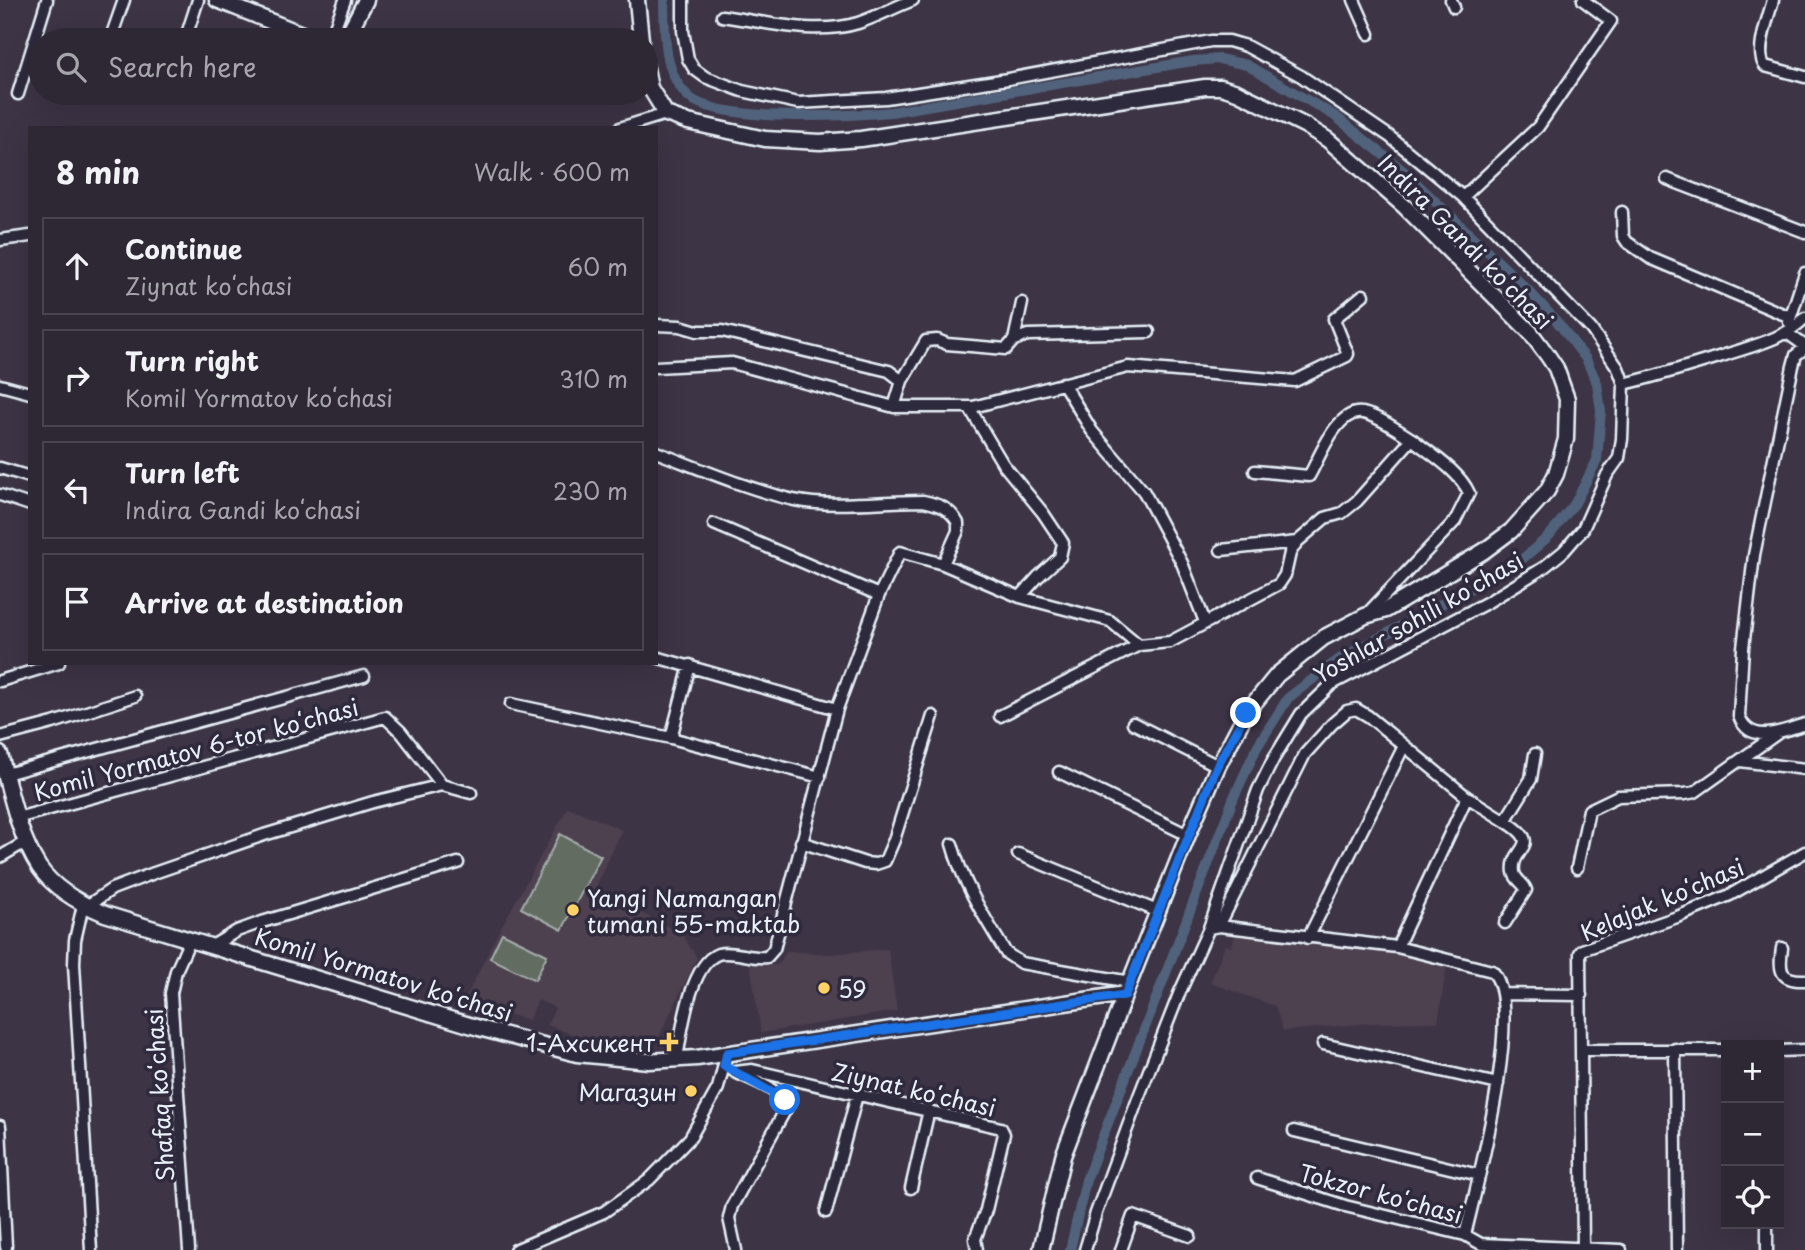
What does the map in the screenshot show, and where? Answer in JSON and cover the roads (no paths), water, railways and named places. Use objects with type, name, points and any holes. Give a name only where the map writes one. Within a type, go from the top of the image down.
[{"type":"street","points":[[38,28],[47,0]]},
{"type":"street","points":[[114,28],[124,0]]},
{"type":"street","points":[[189,28],[198,0]]},
{"type":"street","points":[[217,0],[287,28]]},
{"type":"street","points":[[334,28],[345,0]]},
{"type":"street","points":[[351,28],[366,0]]},
{"type":"street","points":[[637,0],[640,28]]},
{"type":"street","points":[[683,0],[683,31],[688,59],[694,69],[705,78],[742,91],[798,103],[886,98],[1008,79],[1211,41],[1238,43],[1301,76],[1389,136],[1463,197],[1591,328],[1612,358],[1624,384],[1797,340]]},
{"type":"street","points":[[722,16],[828,28],[857,23],[913,0]]},
{"type":"street","points":[[1354,0],[1369,34]]},
{"type":"street","points":[[1463,197],[1538,127],[1611,21],[1583,0]]},
{"type":"street","points":[[1773,0],[1760,51],[1761,62],[1765,66],[1805,77]]},
{"type":"street","points":[[18,94],[28,62]]},
{"type":"street","name":"Indira Gandi koʻchasi","points":[[666,114],[688,122],[765,139],[820,142],[873,137],[1213,86],[1237,92],[1306,126],[1328,141],[1404,206],[1530,332],[1556,369],[1567,399],[1566,439],[1559,466],[1547,491],[1524,519],[1485,551],[1386,610],[1365,616],[1315,643],[1277,675],[1246,713],[1217,766],[1127,988],[1063,1156],[1041,1250]]},
{"type":"street","points":[[627,126],[666,114],[658,101]]},
{"type":"street","points":[[1667,179],[1805,232]]},
{"type":"street","points":[[1622,212],[1623,236],[1650,258],[1790,317]]},
{"type":"street","points":[[0,240],[28,236]]},
{"type":"street","points":[[1797,340],[1790,317],[1805,273]]},
{"type":"street","points":[[658,367],[732,363],[894,407],[969,407],[1128,367],[1295,381],[1348,354],[1335,319],[1363,295]]},
{"type":"street","points":[[894,407],[902,381],[926,341],[1006,349],[1014,340],[1022,303]]},
{"type":"street","points":[[1805,318],[1797,340],[1754,555],[1740,684],[1740,716],[1742,724],[1750,732],[1760,735],[1805,724]]},
{"type":"street","points":[[658,325],[680,326],[697,331],[722,331],[889,371],[902,381]]},
{"type":"street","points":[[1014,340],[1039,334],[1149,332]]},
{"type":"street","points":[[1063,383],[1092,431],[1144,492],[1182,563],[1205,622]]},
{"type":"street","name":"Yoshlar sohili koʻchasi","points":[[1214,927],[1258,790],[1301,714],[1332,684],[1488,602],[1543,568],[1564,551],[1583,529],[1607,475],[1619,458],[1624,384]]},
{"type":"street","points":[[0,385],[28,392]]},
{"type":"street","points":[[969,407],[1003,464],[1063,543],[1060,557],[1020,597]]},
{"type":"street","points":[[1255,471],[1309,476],[1337,425],[1347,416],[1360,412],[1412,439],[1465,485],[1469,493],[1455,522],[1365,616]]},
{"type":"street","points":[[1000,716],[1139,645],[1170,642],[1279,584],[1285,575],[1290,553],[1297,542],[1325,518],[1342,513],[1357,501],[1412,439]]},
{"type":"street","points":[[658,453],[725,478],[796,500],[935,503],[946,509],[958,523],[958,531],[943,564]]},
{"type":"street","points":[[0,468],[28,476]]},
{"type":"street","points":[[0,495],[28,504]]},
{"type":"street","points":[[714,524],[879,594]]},
{"type":"street","points":[[1222,550],[1297,542]]},
{"type":"street","points":[[677,1059],[684,1013],[708,961],[720,953],[767,957],[774,949],[837,709],[879,594],[900,552],[943,564],[1020,597],[1110,621],[1139,645]]},
{"type":"street","points":[[658,657],[837,709]]},
{"type":"street","points":[[0,681],[52,665]]},
{"type":"street","points":[[671,738],[690,665]]},
{"type":"street","points":[[6,775],[364,676]]},
{"type":"street","points":[[0,737],[53,723],[135,695]]},
{"type":"street","points":[[512,704],[671,738],[820,777]]},
{"type":"street","name":"Yoshlar sohili koʻchasi","points":[[1085,1250],[1139,1096],[1180,994],[1305,754],[1347,711],[1356,709],[1368,716],[1467,797],[1519,829],[1524,844],[1513,870],[1526,890],[1505,923]]},
{"type":"street","points":[[801,842],[865,863],[885,861],[933,716]]},
{"type":"street","name":"Komil Yormatov 6-tor koʻchasi","points":[[17,818],[385,717],[401,732],[442,785]]},
{"type":"street","points":[[1133,723],[1217,766]]},
{"type":"street","points":[[1577,868],[1588,810],[1618,796],[1695,792],[1779,732]]},
{"type":"street","points":[[1308,938],[1404,746]]},
{"type":"street","name":"Komil Yormatov koʻchasi","points":[[0,754],[17,818],[39,867],[51,881],[85,906],[479,1028],[578,1054],[649,1061],[726,1060],[1127,988]]},
{"type":"street","points":[[1504,821],[1531,779],[1535,754]]},
{"type":"street","points":[[1740,761],[1805,769]]},
{"type":"street","points":[[1059,772],[1188,835]]},
{"type":"street","points":[[91,1250],[74,964],[75,940],[85,906],[112,889],[252,839],[373,802],[442,785],[471,793]]},
{"type":"street","points":[[1397,947],[1467,797]]},
{"type":"street","points":[[0,857],[27,841]]},
{"type":"street","points":[[952,844],[958,866],[1006,953],[1021,963],[1127,988]]},
{"type":"street","name":"Kelajak koʻchasi","points":[[1583,1249],[1580,953],[1730,895],[1805,852]]},
{"type":"street","points":[[1018,854],[1157,911]]},
{"type":"street","points":[[212,947],[237,931],[262,922],[458,863]]},
{"type":"street","points":[[1214,927],[1397,947],[1492,971],[1498,976],[1503,994],[1498,1084],[1465,1235]]},
{"type":"street","name":"Shafaq koʻchasi","points":[[189,1250],[171,993],[176,971],[190,940]]},
{"type":"street","points":[[1782,948],[1780,968],[1783,974],[1787,978],[1805,980]]},
{"type":"street","points":[[1503,994],[1581,995]]},
{"type":"street","points":[[1323,1044],[1498,1084]]},
{"type":"street","points":[[1675,1049],[1677,1250]]},
{"type":"street","points":[[1581,1050],[1721,1050]]},
{"type":"street","points":[[1784,1051],[1805,1050]]},
{"type":"street","points":[[515,1250],[604,1212],[649,1180],[690,1138],[718,1088],[726,1060]]},
{"type":"street","name":"Ziynat koʻchasi","points":[[726,1060],[735,1072],[774,1092],[785,1100],[788,1107],[732,1206],[729,1218],[736,1250]]},
{"type":"street","name":"Ziynat koʻchasi","points":[[735,1072],[752,1070],[1001,1128],[1004,1134],[986,1210],[975,1239],[977,1250]]},
{"type":"street","points":[[826,1212],[857,1095]]},
{"type":"street","points":[[911,1188],[929,1110]]},
{"type":"street","points":[[0,1126],[6,1247]]},
{"type":"street","points":[[1294,1131],[1479,1175]]},
{"type":"street","name":"Tokzor koʻchasi","points":[[1257,1178],[1345,1206],[1465,1235],[1476,1247],[1620,1250]]},
{"type":"street","points":[[1121,1250],[1133,1216],[1190,1236]]},
{"type":"street","points":[[1767,1229],[1768,1250]]},
{"type":"waterway","points":[[664,0],[669,64],[680,87],[689,97],[705,105],[728,111],[786,116],[891,112],[1193,61],[1219,59],[1247,65],[1335,116],[1406,173],[1530,292],[1586,359],[1597,383],[1601,411],[1597,460],[1575,503],[1549,536],[1519,562],[1338,660],[1288,698],[1257,747],[1234,797],[1086,1180],[1070,1250]]},
{"type":"place","name":"Yangi Namangan tumani 55-maktab","points":[[573,910]]},
{"type":"place","name":"59","points":[[824,988]]},
{"type":"place","name":"1-Ахсикент","points":[[669,1042]]},
{"type":"place","name":"Магазин","points":[[691,1091]]}]
